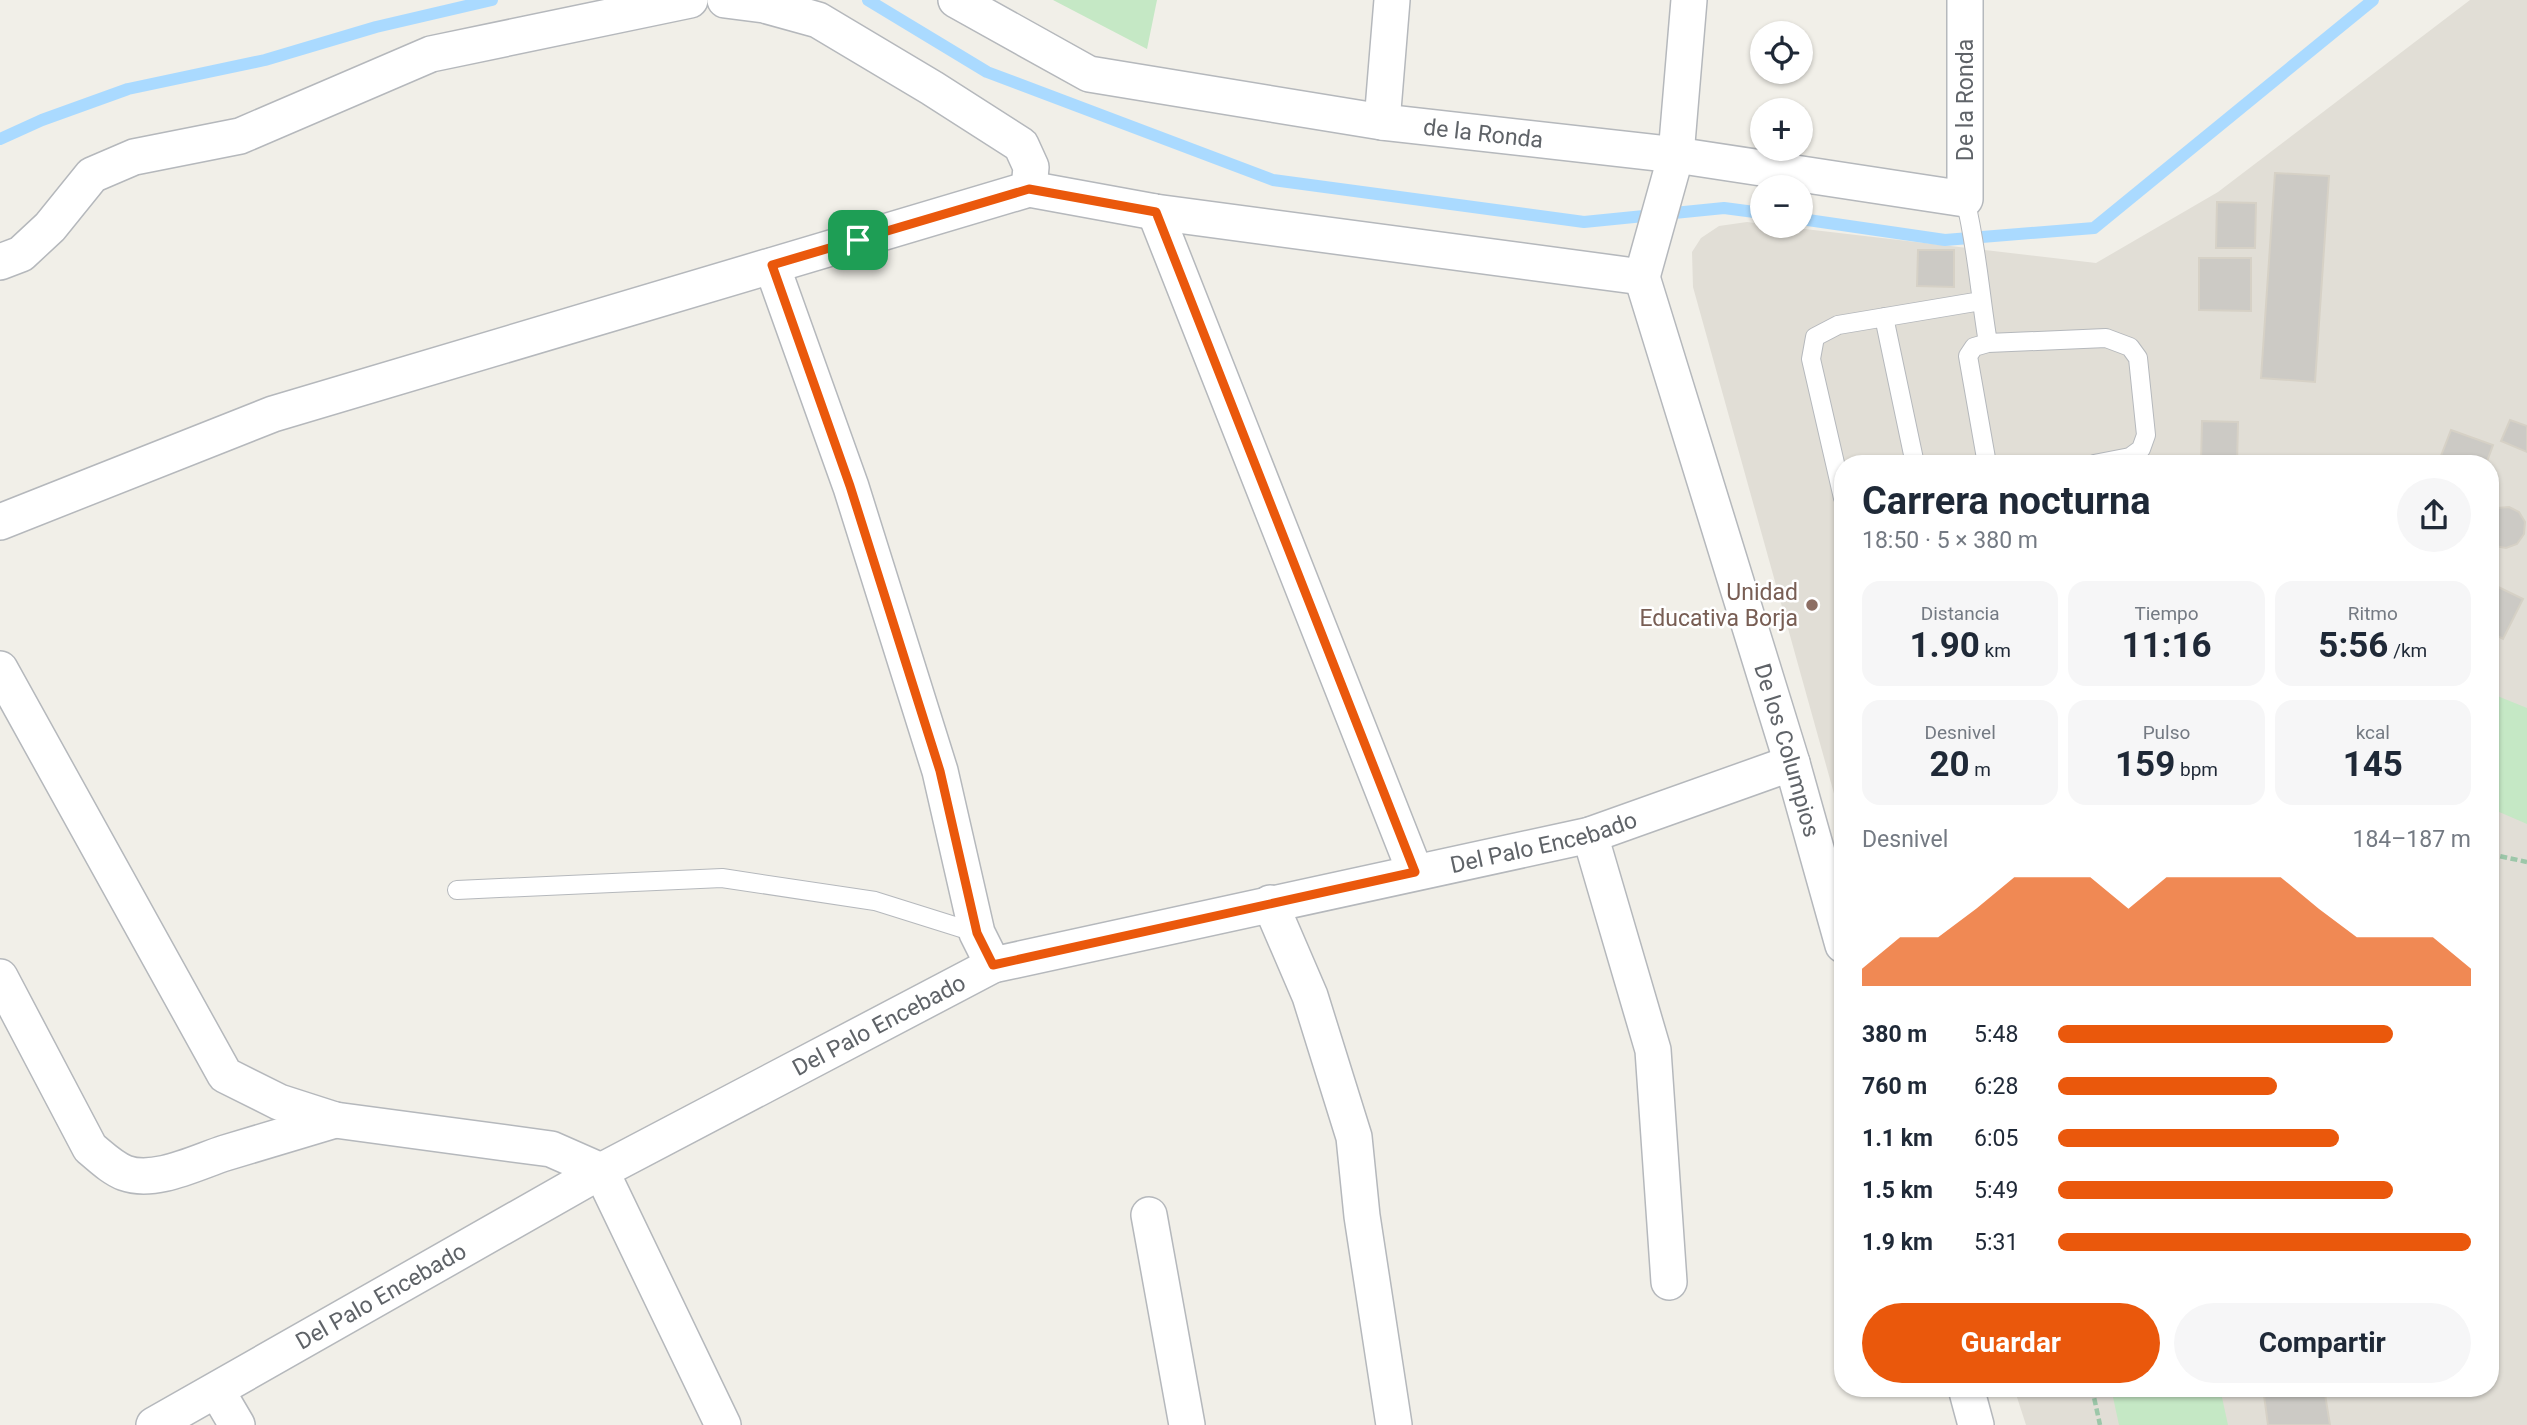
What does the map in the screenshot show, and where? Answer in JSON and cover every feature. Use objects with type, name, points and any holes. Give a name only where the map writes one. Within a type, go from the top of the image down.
[{"type":"street","points":[[0,262],[21,254],[50,227],[92,175],[134,157],[240,136],[431,54],[690,0]]},
{"type":"street","points":[[724,0],[764,5],[818,20],[932,88],[1021,145],[1031,167],[1029,189]]},
{"type":"street","name":"de la Ronda","points":[[956,0],[1089,74],[1672,169],[1968,210]]},
{"type":"street","points":[[1382,121],[1392,0]]},
{"type":"street","points":[[0,522],[273,414],[1029,189],[1156,212],[1646,263],[1672,169],[1689,0]]},
{"type":"street","name":"De la Ronda","points":[[1965,0],[1968,210]]},
{"type":"street","points":[[1156,212],[1415,872]]},
{"type":"street","name":"De los Columpios","points":[[1646,263],[1834,913]]},
{"type":"street","points":[[772,265],[850,486],[940,771],[977,933],[993,965]]},
{"type":"street","points":[[0,669],[225,1075],[279,1102],[335,1120],[551,1149],[601,1171],[723,1425]]},
{"type":"street","name":"Del Palo Encebado","points":[[154,1425],[601,1171],[993,965],[1590,835],[1792,763]]},
{"type":"street","points":[[1590,835],[1653,1050],[1669,1282]]},
{"type":"street","points":[[1270,903],[1310,996],[1354,1137],[1362,1216],[1394,1425]]},
{"type":"street","points":[[0,977],[90,1148],[109,1164],[127,1174],[160,1174],[189,1168],[222,1154],[335,1120]]},
{"type":"street","points":[[1149,1215],[1187,1425]]},
{"type":"street","points":[[216,1391],[237,1425]]},
{"type":"street","points":[[1968,1397],[1976,1425]]},
{"type":"lane","points":[[1968,210],[1977,254],[1988,342]]},
{"type":"lane","points":[[1834,459],[1811,359],[1815,337],[1838,325],[1981,301]]},
{"type":"lane","points":[[1884,317],[1912,455]]},
{"type":"lane","points":[[1985,455],[1968,356],[1974,346],[1988,342],[2106,338],[2130,346],[2138,358],[2146,435],[2141,449],[2133,455]]},
{"type":"lane","points":[[457,890],[722,877],[874,901],[977,933]]},
{"type":"path","points":[[2499,856],[2527,862]]},
{"type":"path","points":[[2094,1397],[2101,1425]]},
{"type":"shaded area","name":"Unidad Educativa Borja","points":[[2470,0],[2527,0],[2527,1425],[2026,1425],[2017,1397],[2499,1397],[2499,455],[1834,455],[1834,794],[1693,287],[1692,252],[1701,238],[1719,226],[1747,222],[1750,222],[1750,238],[1813,238],[1813,230],[2096,263],[2218,192]]},
{"type":"green space","points":[[1053,0],[1157,0],[1147,49]]},
{"type":"green space","points":[[2499,697],[2527,708],[2527,824],[2499,812]]},
{"type":"green space","points":[[2113,1397],[2222,1397],[2228,1425],[2119,1425]]},
{"type":"building","points":[[2275,173],[2329,176],[2315,382],[2261,378]]},
{"type":"building","points":[[2217,202],[2256,203],[2255,248],[2216,248]]},
{"type":"building","points":[[1918,250],[1954,250],[1954,287],[1917,286]]},
{"type":"building","points":[[2199,258],[2251,258],[2251,311],[2199,310]]},
{"type":"building","points":[[2510,420],[2527,426],[2527,452],[2501,441]]},
{"type":"building","points":[[2202,421],[2238,422],[2237,455],[2201,455]]},
{"type":"building","points":[[2451,430],[2493,445],[2489,455],[2441,455]]},
{"type":"building","points":[[2509,507],[2519,512],[2525,522],[2524,534],[2517,544],[2506,548],[2499,547],[2499,508]]},
{"type":"building","points":[[2499,587],[2523,599],[2503,639],[2499,637]]},
{"type":"building","points":[[2264,1397],[2325,1397],[2330,1425],[2268,1425]]},
{"type":"waterway","points":[[0,139],[42,120],[128,89],[265,60],[376,27],[492,0]]},
{"type":"waterway","points":[[868,0],[987,72],[1273,180],[1584,222],[1724,208],[1750,211]]},
{"type":"waterway","points":[[1813,221],[1945,240],[2094,228],[2373,0]]},
{"type":"place","name":"Unidad Educativa Borja","points":[[1812,605]]},
{"type":"route","points":[[1029,189],[1156,212],[1415,872],[993,965],[977,933],[940,771],[850,486],[772,265],[858,240],[1029,189]]}]
